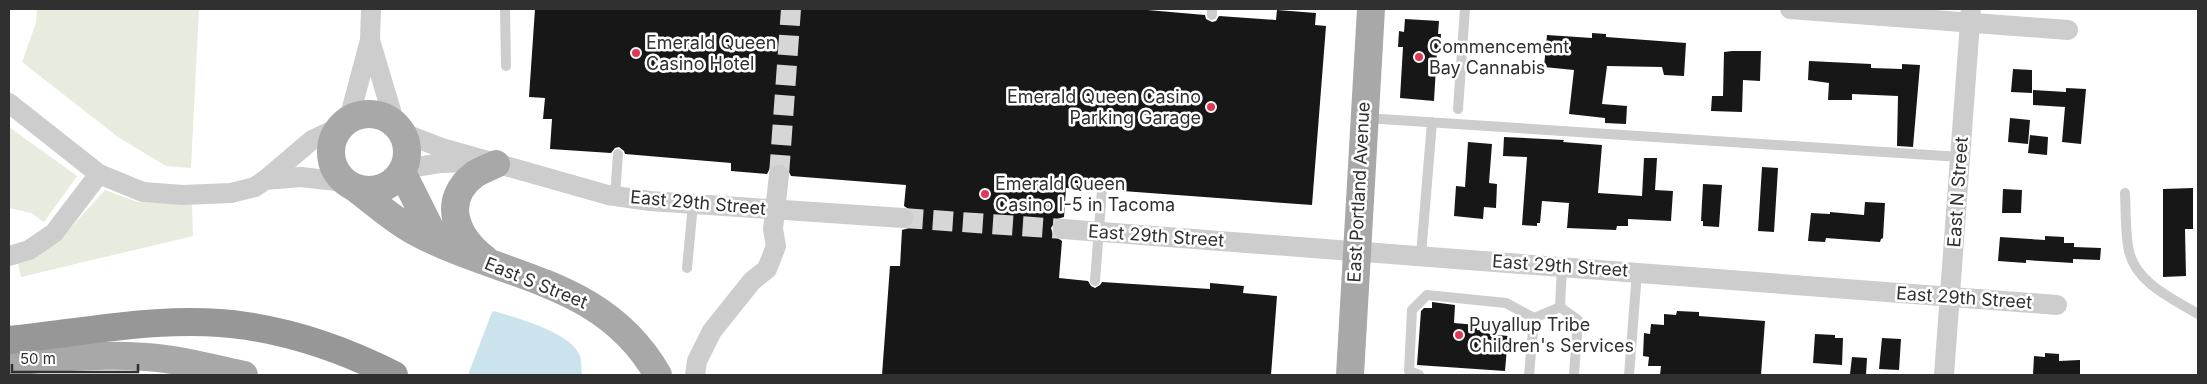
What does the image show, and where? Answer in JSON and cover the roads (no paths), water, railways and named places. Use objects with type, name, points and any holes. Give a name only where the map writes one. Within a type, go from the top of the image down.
[{"type":"highway","points":[[9,340],[150,324],[204,322],[246,326],[288,334],[355,356],[394,375]]},
{"type":"main road","name":"East Portland Avenue","points":[[1350,375],[1370,9]]},
{"type":"main road","points":[[360,114],[373,114],[385,117],[399,128],[407,145],[407,157],[403,170],[388,186],[378,190],[350,185],[336,173],[330,149],[333,137],[344,123],[360,114]]},
{"type":"main road","points":[[494,266],[474,250],[462,234],[455,210],[458,194],[464,184],[476,173],[496,164]]},
{"type":"main road","name":"East S Street","points":[[403,170],[431,230],[446,245]]},
{"type":"main road","name":"East S Street","points":[[350,185],[413,231],[494,266],[554,286],[580,298],[607,315],[629,335],[658,375]]},
{"type":"main road","points":[[9,362],[94,356],[148,357],[192,363],[244,375]]},
{"type":"street","points":[[9,103],[99,174],[143,192],[183,195],[231,193],[255,186],[265,180],[312,140],[344,123],[370,40],[371,9]]},
{"type":"street","points":[[1790,9],[1971,16],[2068,30]]},
{"type":"street","name":"East N Street","points":[[1944,375],[1971,16]]},
{"type":"street","points":[[370,40],[399,128]]},
{"type":"street","name":"East 29th Street","points":[[399,128],[442,148],[615,196],[693,204],[775,219],[903,218]]},
{"type":"street","name":"East 29th Street","points":[[403,170],[441,163],[496,164]]},
{"type":"street","points":[[9,256],[29,250],[54,233],[99,174]]},
{"type":"street","points":[[695,375],[697,361],[712,331],[752,281],[755,264],[775,219],[779,175]]},
{"type":"street","points":[[265,180],[301,177],[350,185]]},
{"type":"street","name":"East 29th Street","points":[[1063,229],[2057,305]]},
{"type":"lane","points":[[505,9],[506,66]]},
{"type":"lane","points":[[1458,109],[1465,9]]},
{"type":"lane","points":[[1364,118],[1960,157]]},
{"type":"lane","points":[[1421,256],[1432,122]]},
{"type":"lane","points":[[615,196],[618,154]]},
{"type":"lane","points":[[1095,281],[1102,189]]},
{"type":"lane","points":[[2125,193],[2129,252],[2141,275],[2163,293],[2198,314]]},
{"type":"lane","points":[[687,268],[693,204]]},
{"type":"lane","points":[[1560,308],[1562,266]]},
{"type":"lane","points":[[1629,375],[1637,272]]},
{"type":"lane","points":[[1419,375],[1409,371],[1412,310],[1427,295],[1506,303],[1534,318],[1560,308]]},
{"type":"lane","points":[[1560,308],[1578,320],[1574,375]]},
{"type":"lane","points":[[1529,375],[1534,318]]},
{"type":"water","points":[[494,311],[542,327],[566,340],[575,347],[580,356],[582,375],[468,375]]},
{"type":"tunnel","points":[[779,175],[791,9]]},
{"type":"tunnel","points":[[903,218],[1063,229]]},
{"type":"place","name":"Emerald Queen Casino Hotel","points":[[636,53]]},
{"type":"place","name":"Commencement Bay Cannabis","points":[[1419,57]]},
{"type":"place","name":"Emerald Queen Casino Parking Garage","points":[[1211,107]]},
{"type":"place","name":"Emerald Queen Casino I-5 in Tacoma","points":[[985,194]]},
{"type":"place","name":"Puyallup Tribe Children's Services","points":[[1459,335]]}]
